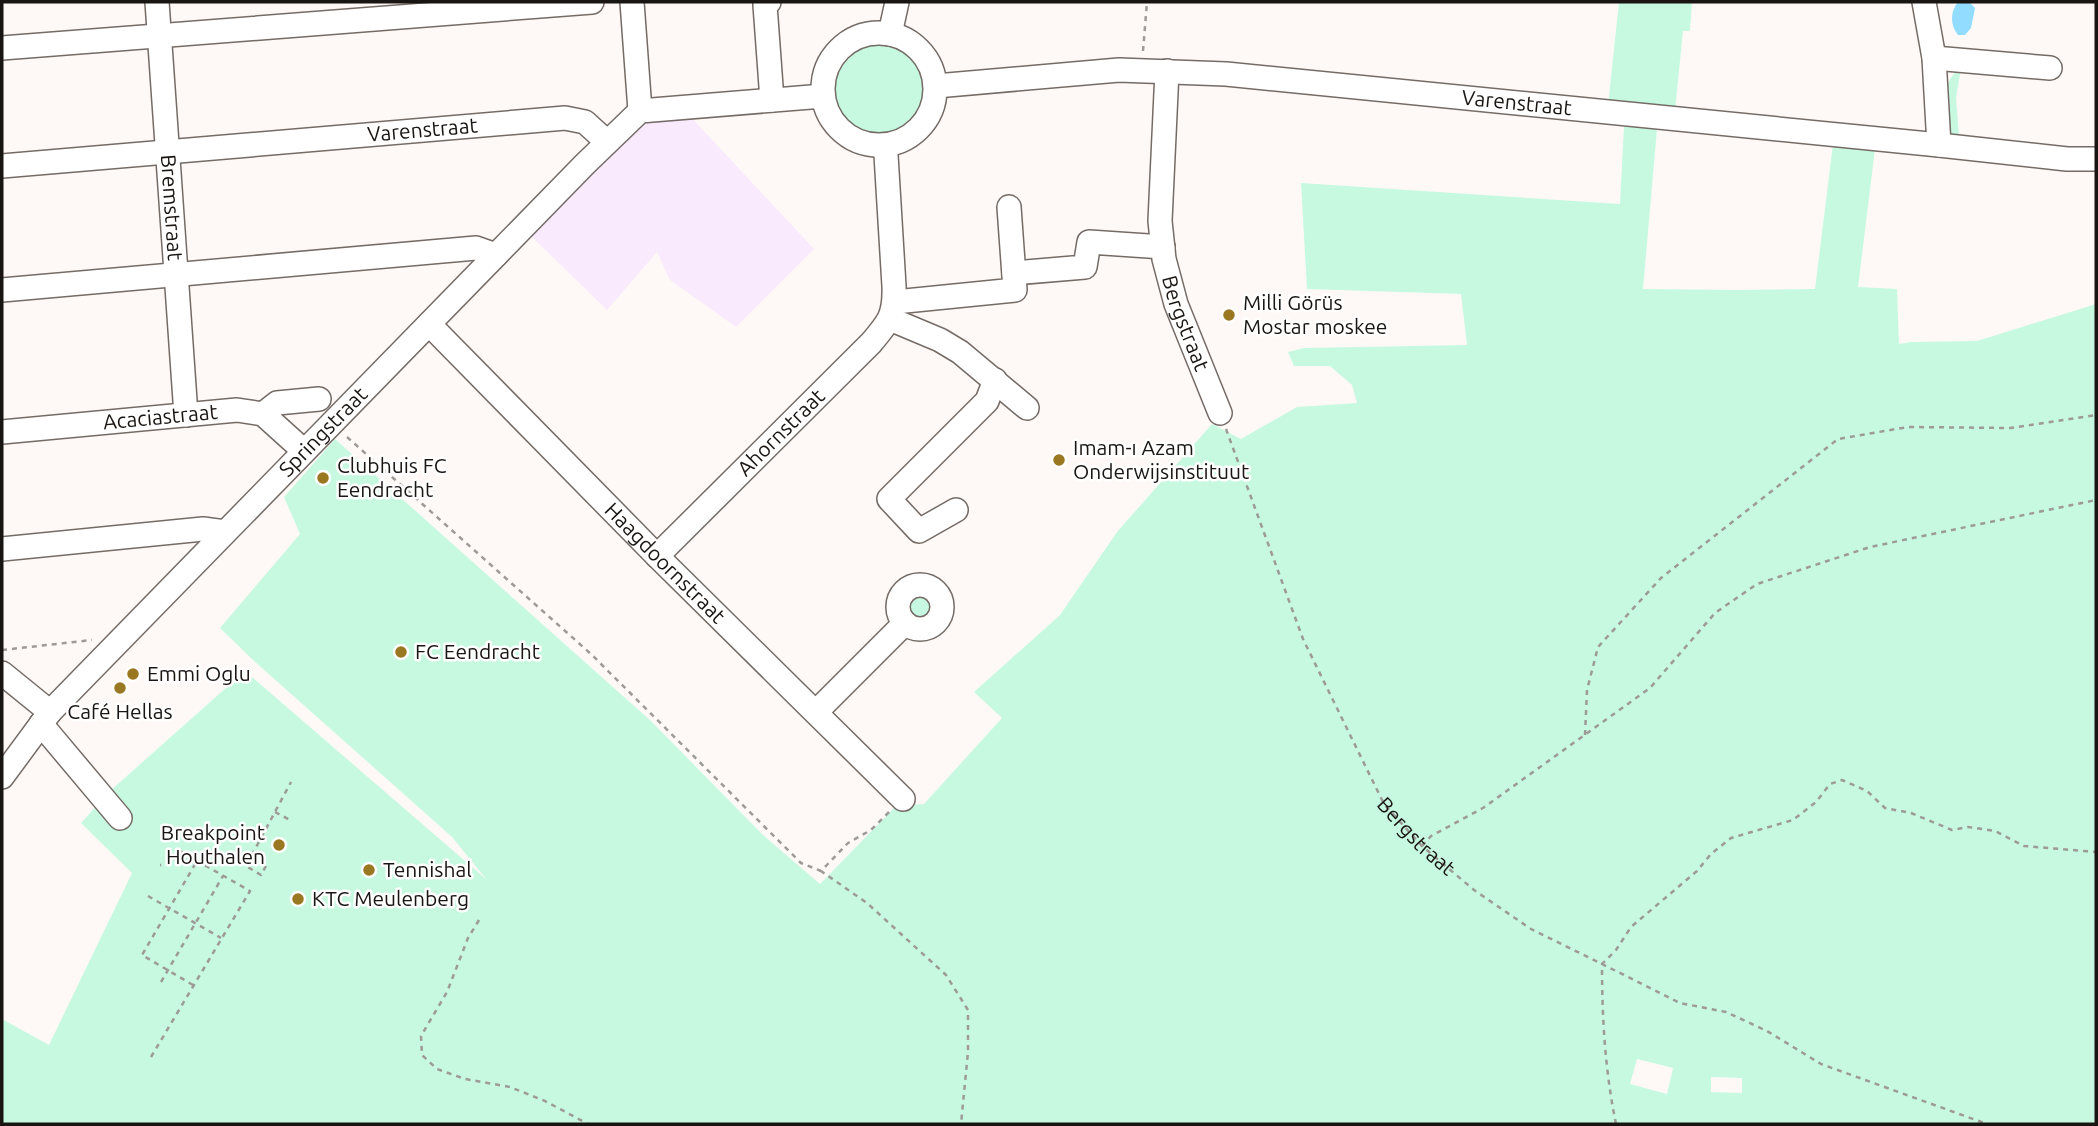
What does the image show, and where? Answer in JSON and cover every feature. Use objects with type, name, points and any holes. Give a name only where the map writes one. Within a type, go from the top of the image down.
[{"type":"street","name":"Bremstraat","points":[[157,2],[186,415]]},
{"type":"street","points":[[2,48],[592,2]]},
{"type":"street","points":[[632,2],[640,111]]},
{"type":"street","points":[[769,2],[765,5],[772,100]]},
{"type":"street","points":[[890,34],[897,2]]},
{"type":"street","points":[[1924,2],[1934,58],[1939,145]]},
{"type":"street","points":[[890,34],[907,40],[926,57],[932,67],[936,86],[931,116],[922,127],[904,140],[883,146],[850,138],[837,127],[823,96],[826,69],[839,48],[864,35],[890,34]]},
{"type":"street","points":[[1934,58],[2050,68]]},
{"type":"street","name":"Varenstraat","points":[[936,86],[1119,70],[1226,74],[2067,159],[2096,159]]},
{"type":"street","name":"Bergstraat","points":[[1167,72],[1160,221],[1164,259],[1176,304],[1220,413]]},
{"type":"street","points":[[607,142],[640,111],[823,96]]},
{"type":"street","name":"Varenstraat","points":[[2,166],[565,118],[585,122],[607,142]]},
{"type":"street","name":"Springstraat","points":[[2,777],[46,718],[124,636],[607,142]]},
{"type":"street","points":[[883,146],[886,155],[892,310]]},
{"type":"street","points":[[892,310],[1015,290],[1009,206]]},
{"type":"street","name":"Bergstraat","points":[[1013,273],[1085,267],[1089,242],[1163,247]]},
{"type":"street","points":[[2,290],[476,248],[496,255]]},
{"type":"street","points":[[892,310],[960,352],[1027,408]]},
{"type":"street","name":"Ahornstraat","points":[[657,556],[871,343],[892,310]]},
{"type":"street","name":"Haagdoornstraat","points":[[429,324],[657,556],[902,799]]},
{"type":"street","points":[[956,510],[919,531],[889,499],[987,401],[995,380]]},
{"type":"street","points":[[304,451],[263,414],[277,402],[319,399]]},
{"type":"street","name":"Acaciastraat","points":[[2,432],[237,411],[263,414]]},
{"type":"street","points":[[2,549],[203,529],[225,532]]},
{"type":"street","points":[[816,712],[905,623]]},
{"type":"street","points":[[2,673],[46,718],[120,818]]},
{"type":"path","points":[[1141,71],[1147,2]]},
{"type":"path","name":"Bergstraat","points":[[1220,413],[1303,639],[1384,804],[1422,846],[1474,890],[1531,929],[1681,1003],[1726,1012],[1767,1031],[1821,1064],[1987,1124]]},
{"type":"path","points":[[1585,735],[1587,690],[1598,647],[1661,578],[1838,439],[1908,427],[2011,428],[2096,415]]},
{"type":"path","points":[[331,423],[591,654],[801,863],[821,872],[867,903],[946,975],[968,1010],[968,1052],[961,1124]]},
{"type":"path","points":[[1422,846],[1432,836],[1483,808],[1650,688],[1715,613],[1756,584],[1870,547],[2096,500]]},
{"type":"path","points":[[2,650],[124,636]]},
{"type":"path","points":[[1616,1124],[1608,1088],[1602,1012],[1602,964],[1616,950],[1631,926],[1697,872],[1711,854],[1731,838],[1793,820],[1816,802],[1830,784],[1842,780],[1867,791],[1885,808],[1911,813],[1952,830],[1968,827],[1995,831],[2024,846],[2096,852]]},
{"type":"path","points":[[266,866],[261,875],[246,866],[291,782]]},
{"type":"path","points":[[821,872],[848,843],[871,830],[902,799]]},
{"type":"path","points":[[275,812],[289,820],[288,822]]},
{"type":"path","points":[[151,1057],[250,891],[180,851],[172,864],[160,865]]},
{"type":"path","points":[[194,985],[142,955],[198,861]]},
{"type":"path","points":[[161,982],[223,876]]},
{"type":"path","points":[[148,895],[221,938]]},
{"type":"path","points":[[479,920],[468,938],[447,992],[421,1036],[422,1055],[437,1069],[465,1079],[510,1087],[545,1101],[588,1124]]},
{"type":"shaded area","points":[[689,115],[814,249],[736,327],[670,280],[657,252],[607,310],[530,235],[643,119]]},
{"type":"green space","points":[[1619,2],[1692,2],[1690,31],[1683,31],[1675,111],[1608,105]]},
{"type":"green space","points":[[879,40],[898,44],[914,55],[925,71],[929,90],[925,109],[914,125],[898,136],[879,140],[860,136],[844,125],[833,109],[829,90],[833,71],[844,55],[860,44]]},
{"type":"green space","points":[[1961,68],[1956,98],[1958,140],[1948,127],[1946,94],[1954,73]]},
{"type":"green space","points":[[1624,126],[1657,129],[1643,289],[1815,289],[1833,144],[1875,149],[1858,287],[1897,289],[1899,344],[1977,341],[2096,304],[2096,1124],[2,1123],[2,1019],[49,1045],[132,873],[81,823],[110,791],[245,671],[486,879],[452,837],[220,628],[300,534],[284,497],[335,439],[651,721],[763,835],[820,884],[896,806],[924,804],[1002,718],[974,692],[1060,615],[1117,532],[1212,424],[1241,439],[1297,407],[1357,403],[1352,385],[1330,366],[1294,366],[1288,352],[1304,348],[1467,345],[1461,294],[1307,289],[1301,183],[1620,204]],"holes":[[[1637,1059],[1673,1068],[1667,1094],[1630,1084]],[[1711,1077],[1742,1078],[1742,1093],[1711,1092]]]},
{"type":"green space","points":[[921,592],[931,596],[935,606],[931,616],[921,620],[911,616],[907,606],[911,596]]},
{"type":"water","points":[[1958,2],[1969,2],[1975,8],[1971,28],[1965,35],[1958,35],[1952,23],[1952,14]]},
{"type":"place","name":"Milli Görüs Mostar moskee","points":[[1229,315]]},
{"type":"place","name":"Imam-ı Azam Onderwijsinstituut","points":[[1059,460]]},
{"type":"place","name":"Clubhuis FC Eendracht","points":[[323,478]]},
{"type":"place","name":"FC Eendracht","points":[[401,652]]},
{"type":"place","name":"Emmi Oglu","points":[[133,674]]},
{"type":"place","name":"Café Hellas","points":[[120,688]]},
{"type":"place","name":"Breakpoint Houthalen","points":[[279,845]]},
{"type":"place","name":"Tennishal","points":[[369,870]]},
{"type":"place","name":"KTC Meulenberg","points":[[298,899]]}]
